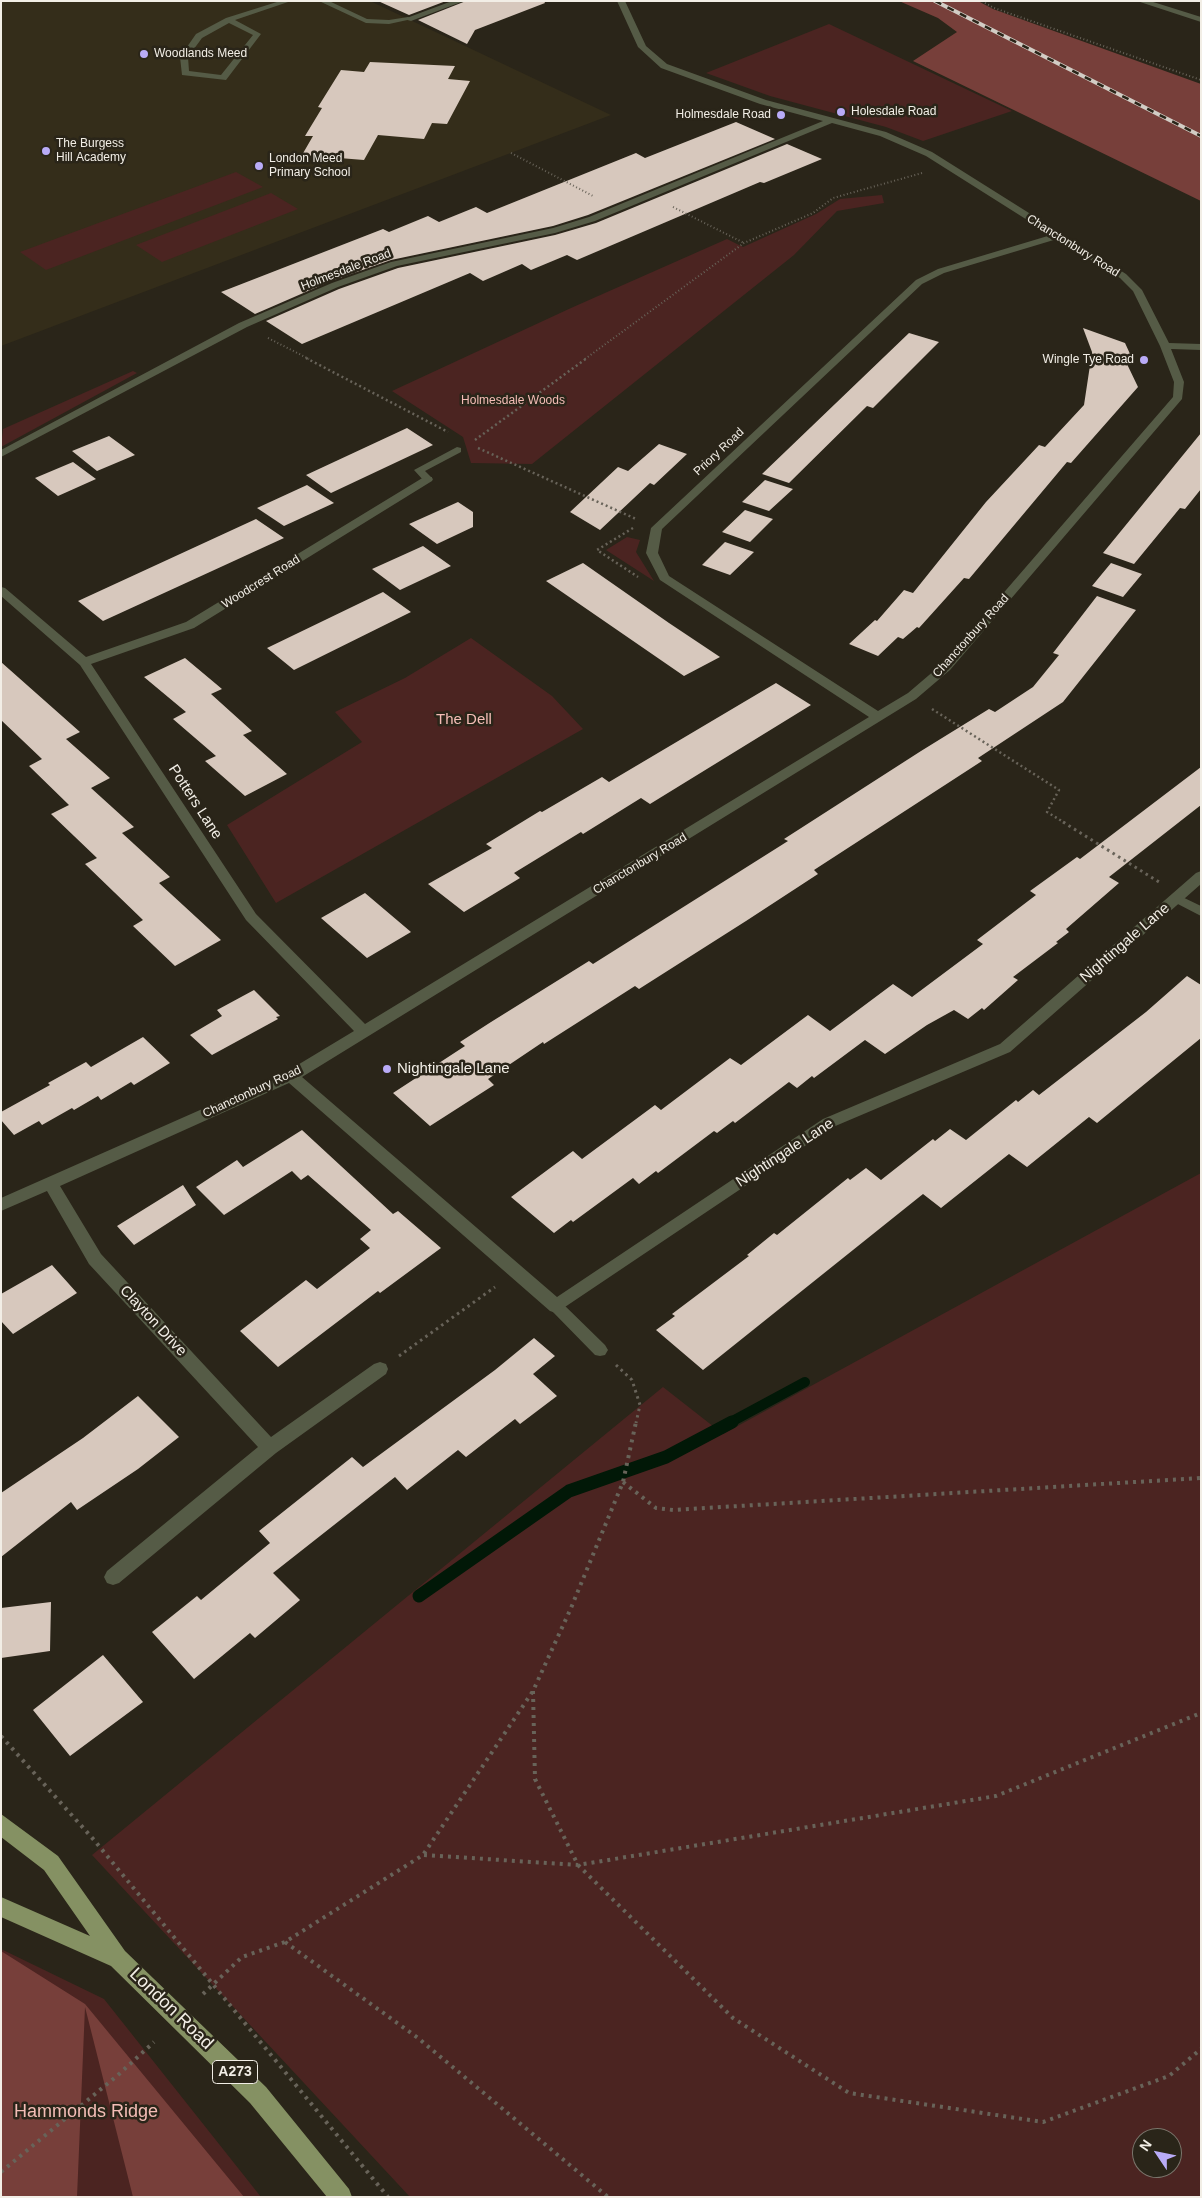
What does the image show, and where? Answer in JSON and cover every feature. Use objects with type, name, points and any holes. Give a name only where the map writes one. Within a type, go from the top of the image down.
[{"type":"main road","name":"London Road","points":[[1,1824],[51,1863],[118,1958],[258,2095],[341,2197]]},
{"type":"main road","name":"London Road","points":[[1,1907],[118,1958]]},
{"type":"street","points":[[408,19],[460,1]]},
{"type":"street","name":"Chanctonbury Road","points":[[1,1205],[290,1076],[879,718],[912,696],[946,667],[1178,397],[1180,382],[1165,346],[1138,290],[1123,276],[940,161],[884,134],[763,102],[664,66],[642,47],[620,1]]},
{"type":"street","points":[[1141,1],[1201,20]]},
{"type":"street","name":"Holmesdale Road","points":[[1,454],[243,325],[335,285],[394,264],[555,230],[618,209],[832,120]]},
{"type":"street","name":"Priory Road","points":[[664,578],[652,553],[656,528],[919,282],[941,270],[1057,236]]},
{"type":"street","points":[[1165,346],[1201,347]]},
{"type":"street","name":"Woodcrest Road","points":[[84,662],[190,625],[428,479]]},
{"type":"street","points":[[664,578],[879,718]]},
{"type":"street","name":"Potters Lane","points":[[1,590],[84,662],[251,918],[364,1032]]},
{"type":"street","name":"Nightingale Lane","points":[[556,1306],[828,1123],[1006,1048],[1201,876]]},
{"type":"street","points":[[290,1076],[556,1306]]},
{"type":"street","name":"Clayton Drive","points":[[50,1183],[95,1258],[270,1448]]},
{"type":"street","points":[[113,1577],[270,1448],[380,1369]]},
{"type":"lane","points":[[229,20],[256,34],[223,78],[185,73],[184,57],[200,36],[229,20],[288,1]]},
{"type":"lane","points":[[322,1],[366,21],[389,22],[408,19]]},
{"type":"lane","points":[[428,479],[419,470],[457,450]]},
{"type":"lane","points":[[1178,896],[1201,912]]},
{"type":"lane","points":[[556,1306],[600,1350]]},
{"type":"path","points":[[982,1],[994,8],[1201,80]]},
{"type":"path","points":[[511,153],[618,209]]},
{"type":"path","points":[[457,450],[744,243],[813,213],[832,198],[930,171],[929,166],[940,161]]},
{"type":"path","points":[[650,196],[744,243]]},
{"type":"path","points":[[635,527],[622,538],[597,550],[650,585],[664,578]]},
{"type":"path","points":[[912,696],[1059,790],[1046,812],[1178,896]]},
{"type":"path","points":[[380,1369],[516,1272]]},
{"type":"path","points":[[203,1994],[242,1957],[285,1942],[423,1854],[533,1691],[571,1608],[623,1480],[640,1404],[632,1380],[600,1350]]},
{"type":"path","points":[[623,1480],[656,1508],[673,1510],[1201,1478]]},
{"type":"path","points":[[533,1691],[535,1779],[578,1866],[732,2018],[849,2093],[1043,2122],[1169,2076],[1201,2049]]},
{"type":"path","points":[[423,1854],[578,1866],[996,1796],[1201,1713]]},
{"type":"path","points":[[1,1736],[94,1840],[388,2197]]},
{"type":"path","points":[[285,1942],[418,2038],[608,2197]]},
{"type":"path","points":[[1,2172],[118,2075],[154,2042]]},
{"type":"shaded area","name":"London Meed Primary School","points":[[1,1],[370,1],[611,115],[1,346]]},
{"type":"shaded area","points":[[899,1],[978,1],[993,9],[1201,84],[1201,201],[913,61],[957,32],[938,18]]},
{"type":"shaded area","name":"Hammonds Ridge","points":[[1,1951],[85,2004],[244,2197],[133,2197],[85,2007],[77,2197],[1,2197]]},
{"type":"green space","points":[[829,24],[1012,111],[923,141],[886,127],[770,96],[706,73]]},
{"type":"green space","points":[[236,172],[263,187],[46,270],[20,252]]},
{"type":"green space","points":[[271,193],[298,209],[162,262],[136,245]]},
{"type":"green space","name":"Holmesdale Woods","points":[[882,195],[884,203],[837,211],[794,255],[532,464],[471,463],[463,437],[392,391],[571,308],[727,239],[743,247],[816,214],[840,199]]},
{"type":"green space","points":[[133,371],[137,373],[1,447],[3,429]]},
{"type":"green space","points":[[627,537],[640,540],[636,552],[654,581],[606,550]]},
{"type":"green space","name":"The Dell","points":[[471,638],[552,696],[583,729],[276,903],[227,825],[362,742],[335,712],[405,678]]},
{"type":"green space","points":[[1201,1173],[1201,2197],[410,2197],[92,1855],[663,1387],[723,1434]]},
{"type":"green space","name":"Hammonds Ridge","points":[[1,1949],[104,1999],[261,2197],[1,2197]]},
{"type":"building","points":[[378,1],[446,1],[409,15]]},
{"type":"building","points":[[466,1],[544,1],[545,3],[475,30],[467,44],[418,20]]},
{"type":"building","name":"London Meed Primary School","points":[[370,62],[455,66],[448,79],[470,81],[447,124],[432,123],[424,139],[378,135],[364,160],[302,155],[313,136],[305,136],[322,108],[318,107],[341,70],[364,72]]},
{"type":"building","points":[[736,122],[775,139],[588,215],[553,226],[391,260],[331,281],[255,314],[221,292],[383,229],[389,232],[428,216],[439,222],[476,207],[487,213],[636,153],[645,158]]},
{"type":"building","points":[[787,144],[822,159],[764,183],[760,182],[577,260],[567,255],[531,270],[522,264],[483,281],[470,273],[302,344],[266,321],[339,289],[398,268],[555,235],[596,223]]},
{"type":"building","points":[[1083,328],[1125,343],[1131,356],[1127,364],[1138,387],[1071,463],[1067,462],[969,579],[964,578],[919,628],[917,627],[903,639],[898,637],[878,656],[849,644],[875,620],[877,621],[904,590],[913,593],[986,502],[1039,445],[1045,447],[1084,405],[1092,352]]},
{"type":"building","points":[[909,333],[939,342],[873,408],[867,406],[789,483],[762,474]]},
{"type":"building","points":[[407,428],[433,445],[331,493],[306,475]]},
{"type":"building","points":[[1201,433],[1201,489],[1185,509],[1180,508],[1134,564],[1103,553]]},
{"type":"building","points":[[109,436],[135,455],[97,471],[72,451]]},
{"type":"building","points":[[659,444],[687,454],[654,485],[650,483],[600,530],[570,512],[618,467],[628,471]]},
{"type":"building","points":[[73,462],[96,479],[58,496],[35,478]]},
{"type":"building","points":[[765,480],[793,489],[769,511],[742,502]]},
{"type":"building","points":[[307,485],[334,503],[284,526],[257,508]]},
{"type":"building","points":[[458,502],[473,512],[473,527],[437,544],[409,524]]},
{"type":"building","points":[[745,510],[773,519],[750,542],[722,532]]},
{"type":"building","points":[[256,519],[284,538],[103,621],[78,601]]},
{"type":"building","points":[[725,542],[754,552],[730,575],[702,565]]},
{"type":"building","points":[[423,546],[451,566],[400,590],[372,569]]},
{"type":"building","points":[[583,563],[720,657],[684,676],[546,581]]},
{"type":"building","points":[[1111,563],[1142,574],[1123,597],[1092,586]]},
{"type":"building","points":[[383,592],[411,612],[294,670],[267,648]]},
{"type":"building","points":[[1097,596],[1136,610],[1063,702],[978,758],[982,761],[814,870],[818,874],[746,921],[639,989],[635,986],[544,1044],[543,1042],[488,1079],[494,1085],[430,1126],[393,1093],[465,1046],[460,1042],[491,1022],[589,961],[593,964],[788,841],[784,839],[921,751],[989,709],[995,712],[1033,687],[1059,655],[1053,653]]},
{"type":"building","points":[[185,658],[222,689],[211,694],[252,731],[243,735],[287,774],[245,796],[205,761],[216,756],[173,719],[186,712],[144,677]]},
{"type":"building","points":[[1,662],[80,732],[66,739],[110,778],[91,788],[134,827],[122,833],[170,877],[159,883],[221,940],[175,966],[133,926],[143,920],[85,864],[97,858],[51,814],[69,805],[29,766],[42,759],[1,720]]},
{"type":"building","points":[[776,683],[811,705],[650,804],[641,798],[583,834],[581,832],[514,873],[520,878],[464,912],[428,884],[492,848],[486,844],[540,811],[542,812],[602,777],[609,782]]},
{"type":"building","points":[[1201,767],[1201,805],[1109,877],[1119,883],[1066,929],[1069,932],[1056,942],[1058,943],[1013,977],[1018,980],[984,1010],[982,1008],[968,1019],[954,1010],[927,1025],[885,1054],[865,1040],[814,1078],[812,1076],[797,1088],[789,1082],[735,1123],[733,1121],[717,1133],[714,1131],[658,1173],[656,1171],[639,1184],[633,1178],[573,1222],[571,1220],[554,1233],[511,1197],[573,1151],[582,1159],[655,1105],[661,1110],[730,1058],[741,1065],[808,1015],[830,1031],[893,984],[912,997],[983,944],[977,940],[1036,895],[1030,891],[1077,857],[1080,859]]},
{"type":"building","points":[[365,893],[411,932],[367,958],[321,918]]},
{"type":"building","points":[[1187,976],[1201,985],[1201,1038],[1097,1123],[1089,1117],[1027,1167],[1009,1154],[941,1208],[923,1194],[703,1370],[656,1330],[675,1316],[672,1314],[749,1256],[747,1255],[774,1233],[777,1235],[848,1178],[850,1180],[866,1168],[881,1180],[933,1139],[935,1141],[950,1129],[966,1140],[1016,1100],[1018,1102],[1033,1090],[1039,1095],[1146,1012]]},
{"type":"building","points":[[254,990],[280,1016],[276,1017],[278,1019],[212,1055],[190,1035],[222,1016],[217,1010]]},
{"type":"building","points":[[143,1037],[170,1063],[134,1085],[131,1082],[101,1100],[98,1096],[42,1125],[39,1121],[14,1135],[1,1120],[1,1112],[50,1085],[48,1083],[86,1062],[91,1067]]},
{"type":"building","points":[[302,1130],[393,1214],[398,1211],[441,1248],[380,1293],[378,1291],[278,1367],[240,1331],[306,1280],[317,1289],[370,1248],[360,1239],[371,1230],[308,1175],[301,1180],[292,1171],[224,1215],[196,1187],[237,1160],[243,1167]]},
{"type":"building","points":[[183,1185],[196,1205],[134,1245],[117,1226]]},
{"type":"building","points":[[52,1265],[77,1293],[13,1334],[1,1321],[1,1294]]},
{"type":"building","points":[[534,1338],[555,1356],[533,1374],[557,1396],[520,1424],[515,1419],[466,1457],[458,1450],[407,1490],[395,1477],[273,1573],[300,1600],[255,1638],[250,1633],[194,1679],[152,1632],[197,1596],[201,1600],[270,1543],[259,1531],[352,1457],[363,1467],[495,1370]]},
{"type":"building","points":[[138,1396],[179,1437],[138,1469],[77,1510],[71,1502],[1,1557],[1,1493],[83,1438]]},
{"type":"building","points":[[51,1602],[50,1651],[1,1658],[1,1608]]},
{"type":"building","points":[[103,1655],[143,1702],[70,1756],[33,1710]]},
{"type":"waterway","points":[[729,1423],[805,1382]]},
{"type":"waterway","points":[[419,1596],[569,1491],[666,1457],[732,1422]]},
{"type":"railway","points":[[935,1],[1201,136]]},
{"type":"place","name":"Woodlands Meed","points":[[144,54]]},
{"type":"place","name":"Holesdale Road","points":[[841,112]]},
{"type":"place","name":"Holmesdale Road","points":[[781,115]]},
{"type":"place","name":"The Burgess Hill Academy","points":[[46,151]]},
{"type":"place","name":"London Meed Primary School","points":[[259,166]]},
{"type":"place","name":"Wingle Tye Road","points":[[1144,360]]},
{"type":"place","name":"Nightingale Lane","points":[[387,1069]]}]
